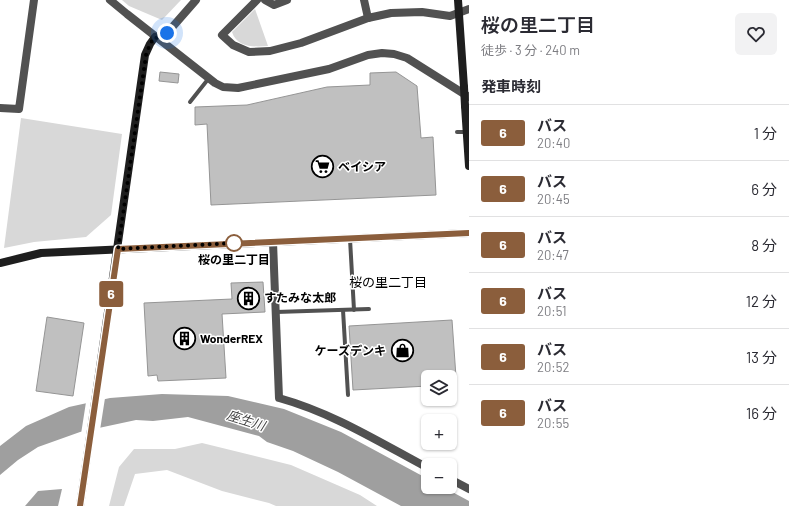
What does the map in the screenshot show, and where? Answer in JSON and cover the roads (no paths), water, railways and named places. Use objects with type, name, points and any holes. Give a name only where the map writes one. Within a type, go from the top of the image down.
[{"type":"street","points":[[0,108],[19,109],[34,0]]},
{"type":"street","points":[[110,0],[209,78],[223,86],[238,88],[329,69],[368,55],[382,53],[394,54],[407,58],[469,97]]},
{"type":"street","points":[[80,506],[146,55],[150,44],[196,0]]},
{"type":"street","points":[[257,0],[222,35],[233,46],[249,52],[270,51],[301,44],[368,18],[391,13],[422,12],[447,16],[469,9]]},
{"type":"street","points":[[265,0],[274,5],[286,0]]},
{"type":"street","points":[[364,0],[368,18]]},
{"type":"street","points":[[458,0],[469,166]]},
{"type":"street","points":[[0,263],[41,253],[469,233]]},
{"type":"street","points":[[273,242],[279,398],[329,416],[365,433],[421,464]]},
{"type":"street","points":[[457,483],[469,489]]},
{"type":"lane","points":[[190,102],[209,78]]},
{"type":"lane","points":[[457,132],[468,136]]},
{"type":"lane","points":[[350,238],[354,310]]},
{"type":"lane","points":[[276,312],[369,309]]},
{"type":"lane","points":[[344,310],[348,395]]},
{"type":"water","name":"座生川","points":[[162,394],[228,396],[284,409],[341,432],[421,475],[421,494],[456,494],[469,501],[469,506],[401,506],[338,472],[293,451],[267,442],[259,436],[188,417],[153,421],[136,420],[80,432],[38,447],[18,460],[0,475],[0,446],[26,426],[69,407],[110,398]]},
{"type":"water","points":[[62,489],[58,506],[25,506],[38,491]]},
{"type":"place","name":"ベイシア","points":[[322,167]]},
{"type":"place","name":"桜の里二丁目","points":[[234,243]]},
{"type":"place","name":"すたみな太郎","points":[[248,298]]},
{"type":"place","name":"WonderREX","points":[[185,339]]},
{"type":"place","name":"ケーズデンキ","points":[[402,351]]},
{"type":"district","name":"桜の里二丁目","points":[[388,282]]}]
